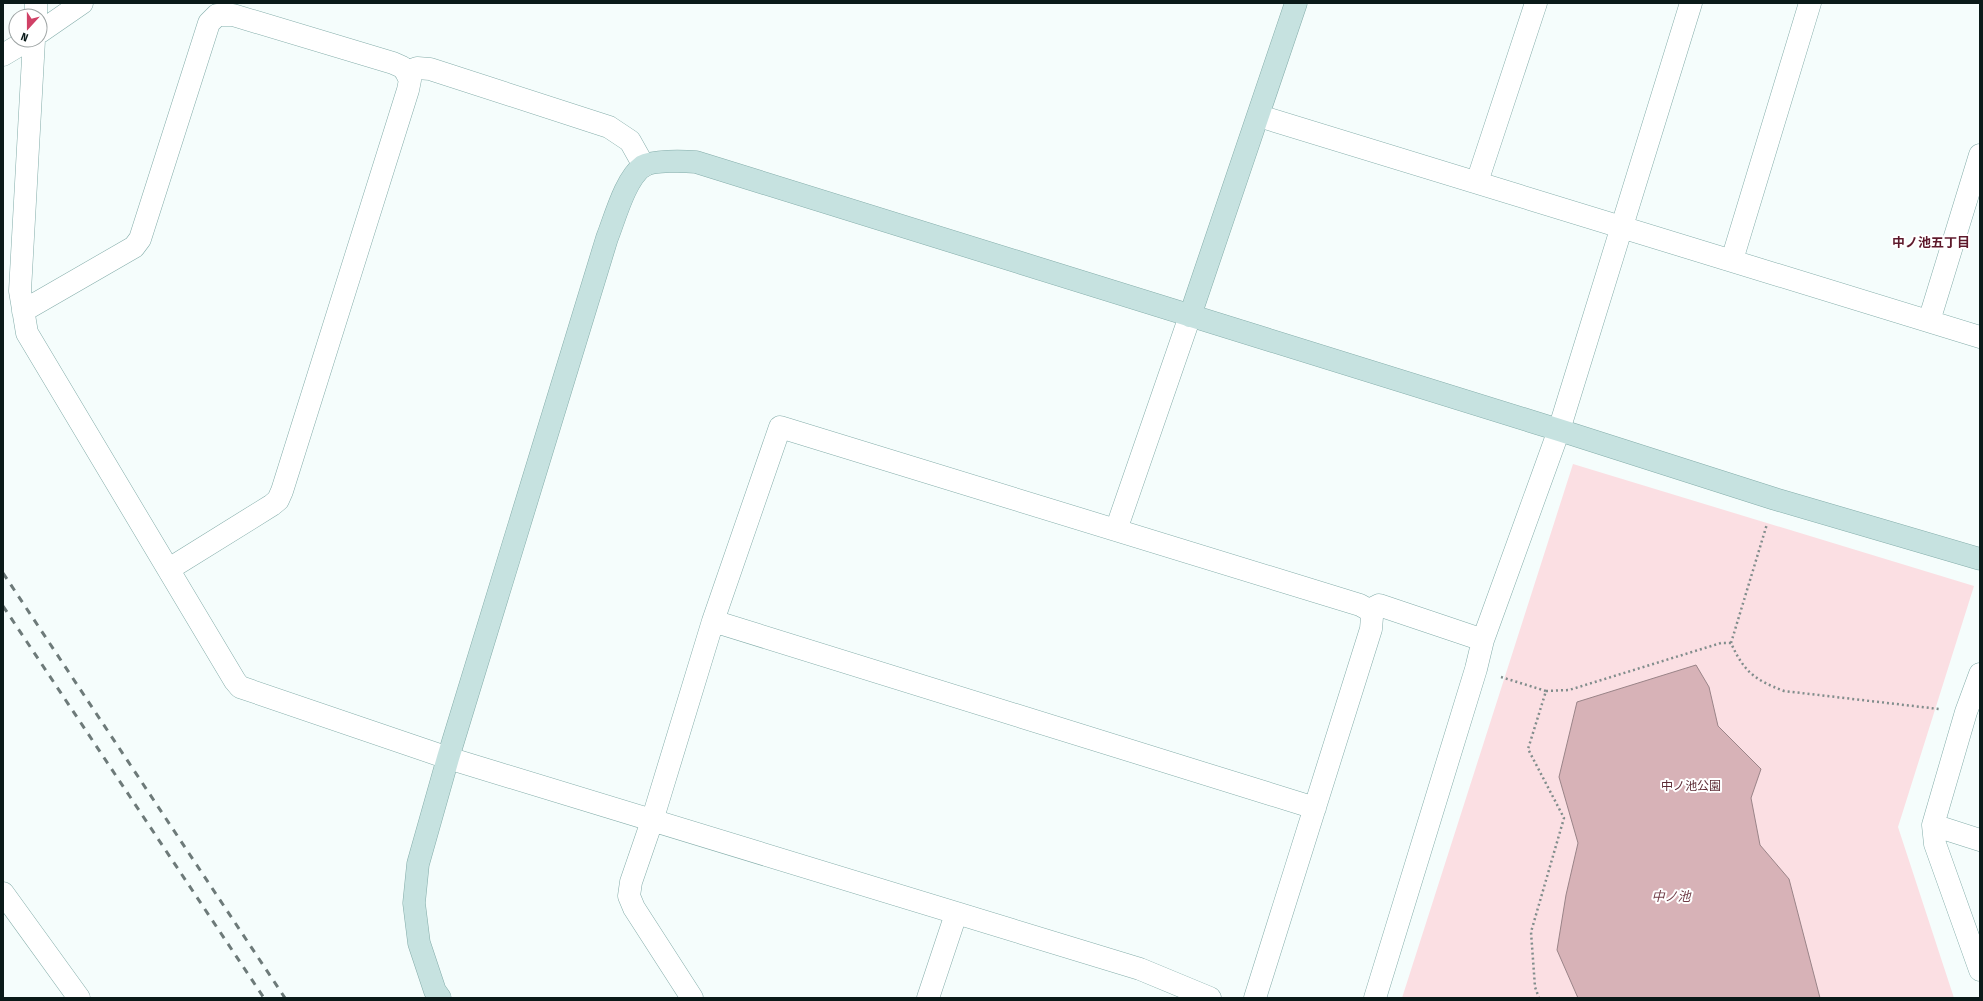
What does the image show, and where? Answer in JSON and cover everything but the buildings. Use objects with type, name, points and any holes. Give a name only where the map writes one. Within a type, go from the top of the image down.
[{"type":"street","points":[[48,26],[82,3]]},
{"type":"street","points":[[1116,530],[1259,116],[1296,3]]},
{"type":"street","points":[[1477,182],[1536,3]]},
{"type":"street","points":[[1375,998],[1476,669],[1483,640],[1558,430],[1691,3]]},
{"type":"street","points":[[1732,260],[1810,3]]},
{"type":"street","points":[[23,311],[134,247],[140,239],[209,23],[217,15],[233,15],[394,63],[402,67],[406,72],[410,80],[408,90],[278,500],[169,569]]},
{"type":"street","points":[[3,55],[15,48]]},
{"type":"street","points":[[34,48],[20,291],[27,333],[240,687],[448,758],[1140,970],[1210,998]]},
{"type":"street","points":[[406,72],[417,68],[430,69],[609,127],[630,141],[644,166]]},
{"type":"street","points":[[1259,116],[1980,337]]},
{"type":"street","points":[[1929,321],[1980,155]]},
{"type":"street","points":[[440,998],[435,991],[419,943],[414,903],[418,864],[448,758],[607,238],[629,183],[644,166],[674,160],[696,162],[1558,430],[1774,499],[1980,559]]},
{"type":"street","points":[[692,998],[634,908],[629,896],[631,882],[652,821],[713,621],[780,427],[1360,605],[1369,610],[1372,617],[1371,629],[1254,998]]},
{"type":"street","points":[[1369,610],[1380,605],[1483,640]]},
{"type":"street","points":[[713,621],[1315,808]]},
{"type":"street","points":[[1980,674],[1966,712],[1933,825],[1935,844],[1980,970]]},
{"type":"street","points":[[1933,825],[1980,840]]},
{"type":"street","points":[[3,893],[80,998]]},
{"type":"street","points":[[928,998],[956,914]]},
{"type":"path","points":[[1774,499],[1731,642],[1738,659],[1748,672],[1762,683],[1784,692],[1966,712]]},
{"type":"path","points":[[1476,669],[1546,691],[1569,690],[1721,643],[1731,642]]},
{"type":"path","points":[[1538,998],[1535,987],[1531,932],[1564,818],[1528,749],[1546,691]]},
{"type":"green space","name":"中ノ池公園","points":[[1573,464],[1974,586],[1898,827],[1954,998],[1402,998]]},
{"type":"water","name":"中ノ池","points":[[1696,665],[1709,687],[1718,726],[1761,769],[1751,798],[1760,845],[1789,879],[1820,998],[1578,998],[1557,950],[1566,895],[1578,843],[1559,777],[1577,702]]},
{"type":"railway","points":[[3,573],[285,998]]},
{"type":"railway","points":[[3,606],[264,998]]},
{"type":"district","name":"中ノ池五丁目","points":[[1931,242]]}]
